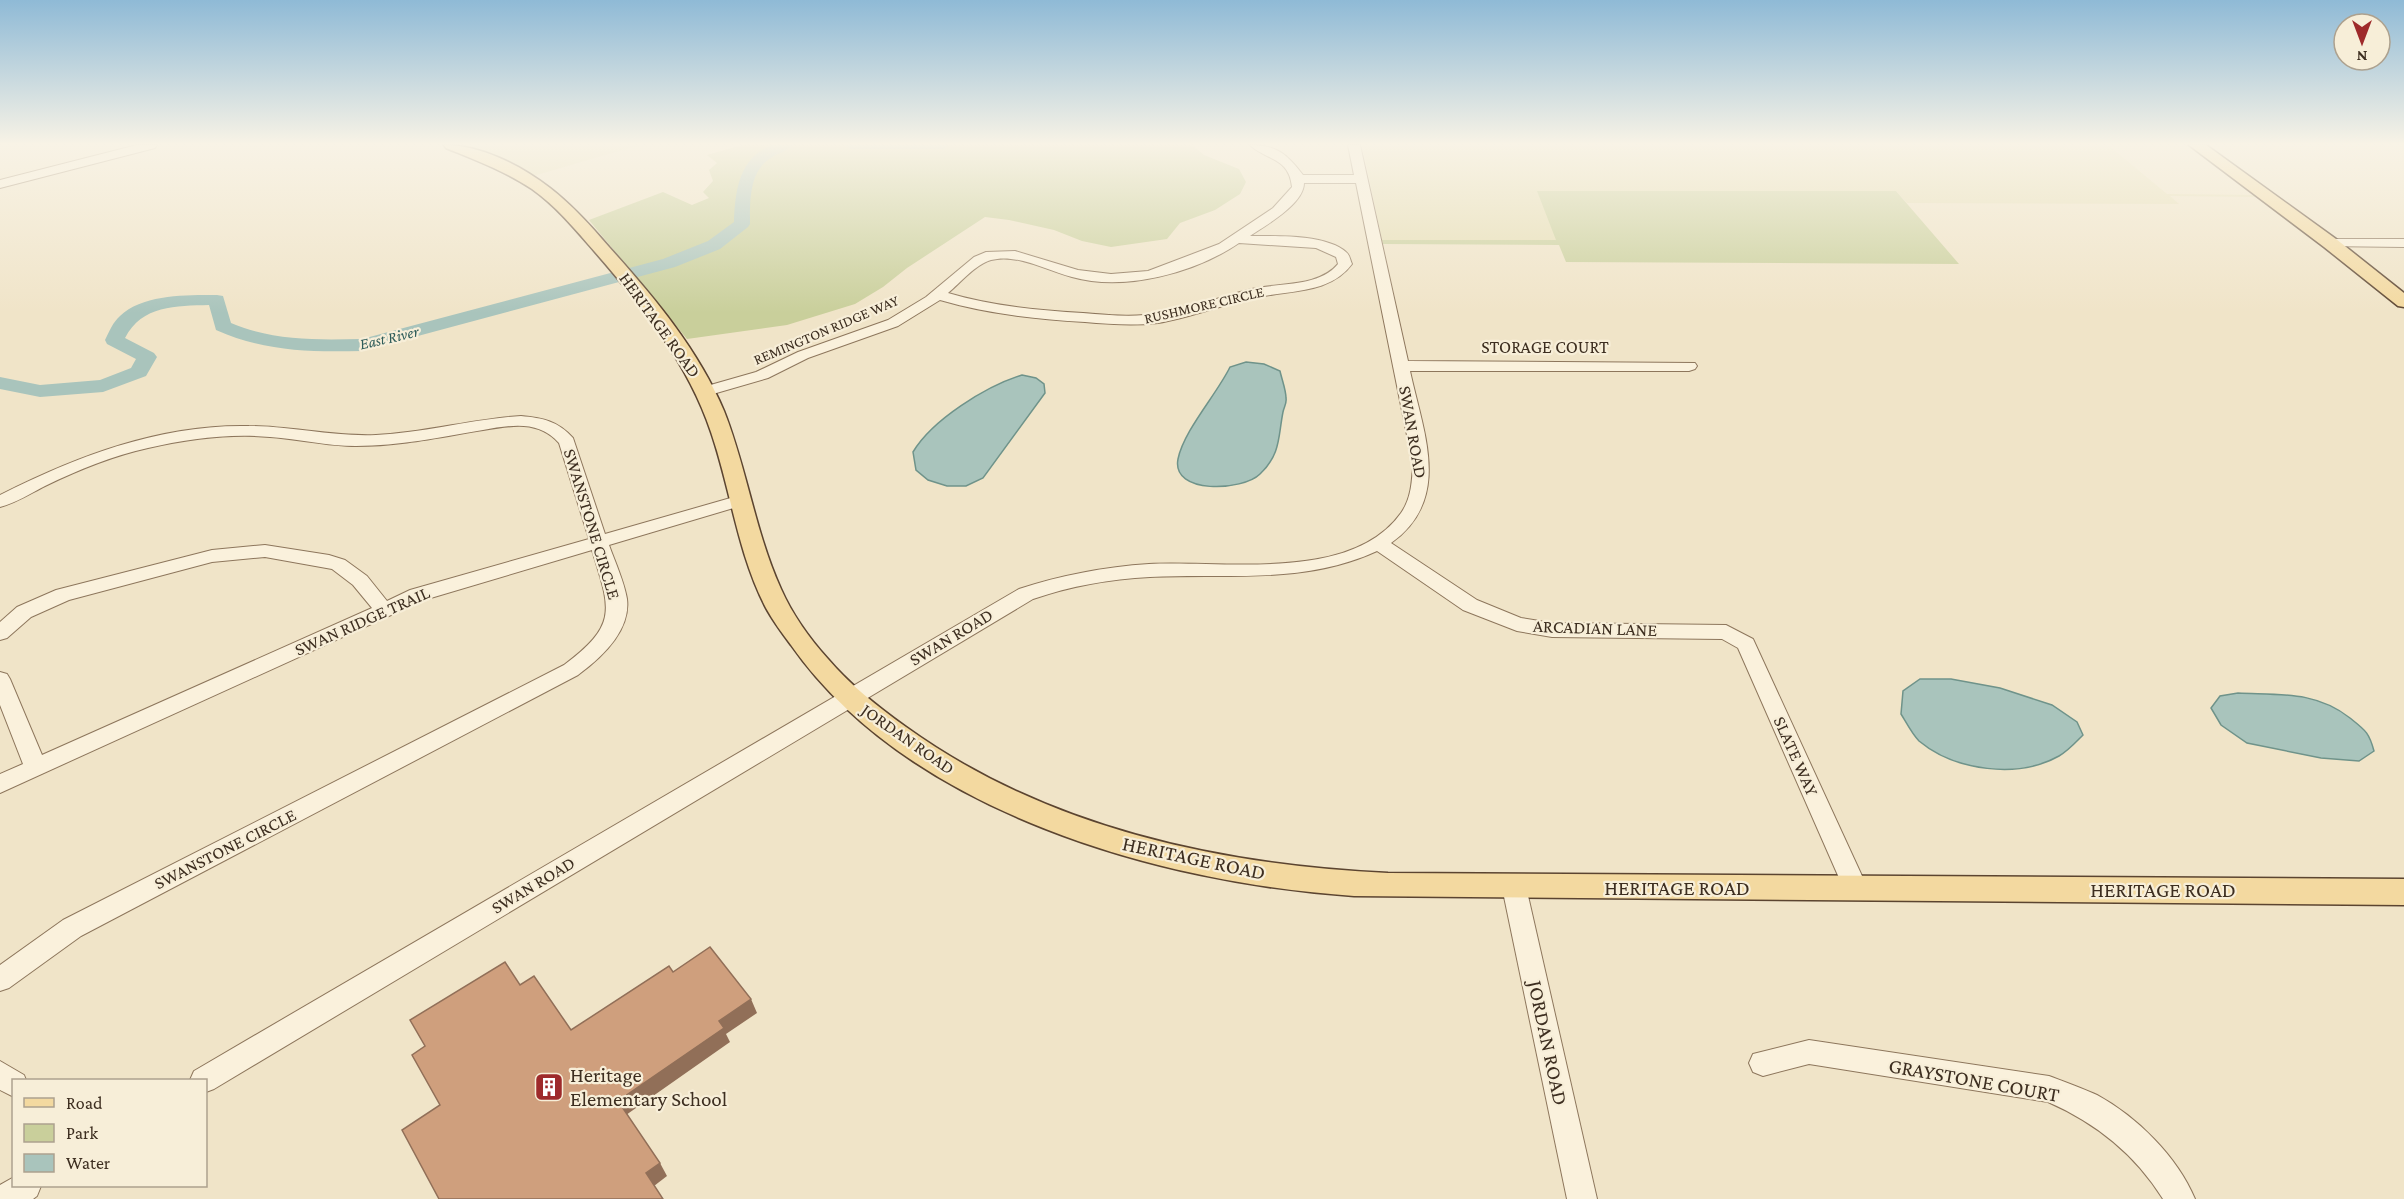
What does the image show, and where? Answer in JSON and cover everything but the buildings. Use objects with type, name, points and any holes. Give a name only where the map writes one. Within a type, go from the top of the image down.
[{"type":"main road","name":"HERITAGE ROAD","points":[[555,201],[569,213],[634,285],[686,355],[706,391],[723,436],[756,556],[780,612],[806,649],[850,697]]},
{"type":"main road","points":[[2273,201],[2404,302]]},
{"type":"main road","name":"JORDAN ROAD","points":[[850,697],[910,745],[968,780]]},
{"type":"main road","name":"HERITAGE ROAD","points":[[968,780],[1034,812],[1085,831],[1194,862],[1253,873],[1328,882],[1388,885],[2404,892]]},
{"type":"street","name":"REMINGTON RIDGE WAY","points":[[706,391],[762,375],[797,357],[889,325],[938,295],[979,260],[994,254],[1018,255],[1085,276],[1127,278],[1150,275],[1183,265],[1219,250],[1288,201]]},
{"type":"street","name":"SWAN ROAD","points":[[206,1079],[1026,594],[1066,580],[1131,571],[1305,568],[1345,558],[1378,543],[1406,521],[1418,502],[1423,484],[1422,465],[1366,201]]},
{"type":"street","name":"RUSHMORE CIRCLE","points":[[938,295],[979,307],[1009,312],[1099,319],[1150,320],[1256,293],[1315,283],[1333,276],[1345,264],[1343,255],[1327,247],[1288,241],[1236,239]]},
{"type":"street","points":[[2330,243],[2404,243]]},
{"type":"street","name":"STORAGE COURT","points":[[1401,366],[1689,366]]},
{"type":"street","name":"SWANSTONE CIRCLE","points":[[0,502],[38,482],[91,460],[138,445],[188,435],[262,430],[334,440],[390,440],[440,434],[493,423],[524,421],[553,428],[565,438],[617,599],[614,622],[604,640],[572,670],[72,928],[0,980]]},
{"type":"street","name":"SWAN RIDGE TRAIL","points":[[0,784],[433,589],[741,500]]},
{"type":"street","name":"ARCADIAN LANE","points":[[1378,543],[1470,605],[1517,624],[1552,630],[1726,632]]},
{"type":"street","points":[[0,633],[24,612],[63,595],[212,556],[248,551],[297,556],[342,565],[359,577],[384,610]]},
{"type":"street","name":"SLATE WAY","points":[[1726,632],[1746,644],[1856,889]]},
{"type":"street","points":[[0,679],[36,768]]},
{"type":"street","name":"JORDAN ROAD","points":[[1514,886],[1582,1199]]},
{"type":"street","name":"GRAYSTONE COURT","points":[[1763,1063],[1809,1052],[2049,1089],[2087,1105],[2127,1133],[2159,1166],[2180,1199]]},
{"type":"street","points":[[4,1199],[24,1187]]},
{"type":"shaded area","points":[[1374,201],[1542,201],[1557,240],[1382,240]]},
{"type":"shaded area","points":[[1905,201],[2176,201],[2179,204],[1907,203]]},
{"type":"green space","points":[[639,201],[683,201],[692,205],[702,201],[1229,201],[1215,210],[1180,223],[1167,239],[1111,247],[1082,241],[1054,230],[985,217],[855,304],[787,325],[687,339],[589,220]]},
{"type":"green space","points":[[1541,201],[1905,201],[1959,264],[1566,262],[1559,245],[1383,244],[1382,240],[1556,240]]},
{"type":"water","points":[[1246,362],[1264,364],[1280,371],[1285,388],[1286,403],[1278,445],[1272,459],[1260,474],[1239,484],[1210,486],[1196,484],[1185,479],[1179,471],[1178,459],[1187,436],[1230,367]]},
{"type":"water","points":[[1022,375],[1036,378],[1044,384],[1045,393],[983,478],[966,486],[947,486],[928,480],[916,470],[913,452],[946,416],[992,387]]},
{"type":"water","points":[[1920,679],[1951,679],[2000,688],[2052,705],[2077,722],[2083,735],[2059,756],[2025,768],[1987,768],[1950,759],[1919,741],[1901,714],[1903,691]]},
{"type":"water","points":[[2238,693],[2297,696],[2324,703],[2337,709],[2363,729],[2374,751],[2359,761],[2321,758],[2247,743],[2221,725],[2211,708],[2220,696]]},
{"type":"waterway","name":"East River","points":[[0,383],[40,391],[103,386],[139,372],[147,357],[114,340],[124,322],[134,314],[156,305],[195,300],[217,300],[223,326],[250,338],[310,346],[362,345],[669,263],[714,245],[742,224],[743,201]]},
{"type":"place","name":"Heritage Elementary School","points":[[549,1087]]}]
